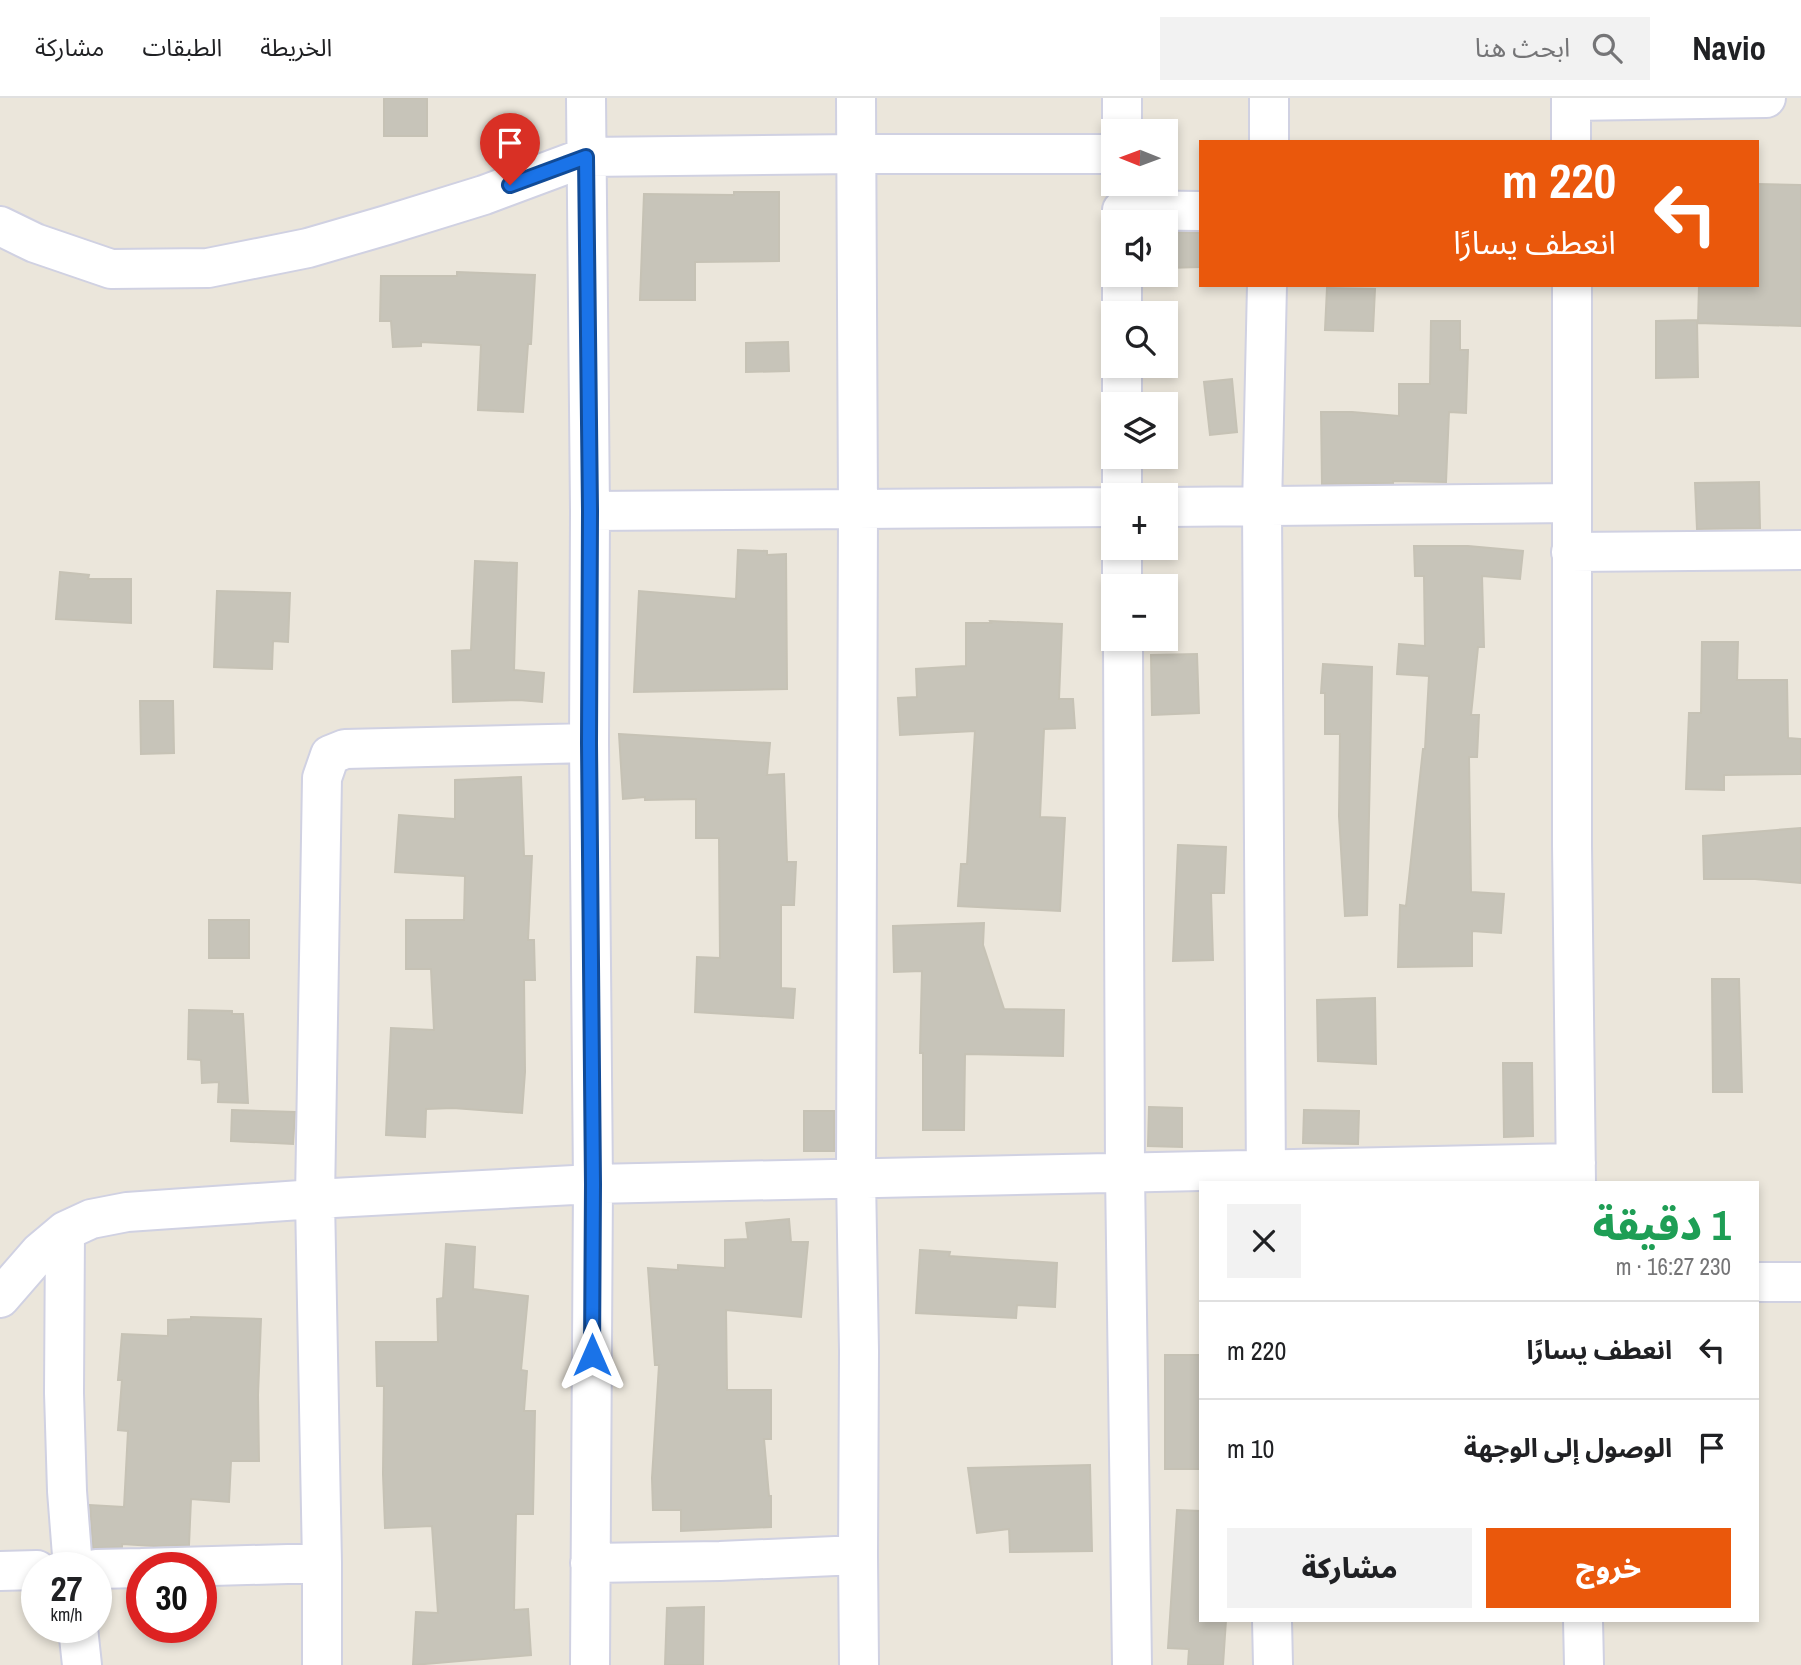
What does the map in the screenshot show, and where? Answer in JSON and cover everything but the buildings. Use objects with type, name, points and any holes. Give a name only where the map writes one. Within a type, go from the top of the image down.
[{"type":"street","points":[[586,98],[593,1184],[590,1665]]},
{"type":"street","points":[[856,98],[859,1665]]},
{"type":"street","points":[[1122,98],[1122,119]]},
{"type":"street","points":[[1269,98],[1269,140]]},
{"type":"street","points":[[1571,140],[1571,100],[1766,98]]},
{"type":"street","points":[[0,226],[35,243],[111,268],[208,268],[309,247],[387,225],[484,195],[586,157],[1101,154]]},
{"type":"street","points":[[1122,205],[1199,211]]},
{"type":"street","points":[[1266,1176],[1262,507],[1267,287]]},
{"type":"street","points":[[0,1298],[40,1252],[65,1231],[91,1219],[127,1212],[593,1184],[1125,1173],[1266,1176],[1576,1173],[1571,552],[1572,287]]},
{"type":"street","points":[[1178,507],[1572,503]]},
{"type":"street","points":[[590,511],[1101,508]]},
{"type":"street","points":[[1571,552],[1801,550]]},
{"type":"street","points":[[1123,651],[1125,1173],[1132,1665]]},
{"type":"street","points":[[322,1665],[315,1199],[322,778],[330,755],[345,749],[589,743]]},
{"type":"street","points":[[65,1231],[64,1393],[72,1552]]},
{"type":"street","points":[[1759,1282],[1801,1282]]},
{"type":"street","points":[[590,1563],[858,1555]]},
{"type":"street","points":[[217,1566],[322,1563]]},
{"type":"street","points":[[0,1570],[21,1570]]},
{"type":"street","points":[[1272,1622],[1273,1665]]},
{"type":"street","points":[[1583,1622],[1584,1665]]},
{"type":"street","points":[[80,1643],[82,1665]]},
{"type":"route","points":[[510,185],[586,157],[590,511],[592,1355]]}]
